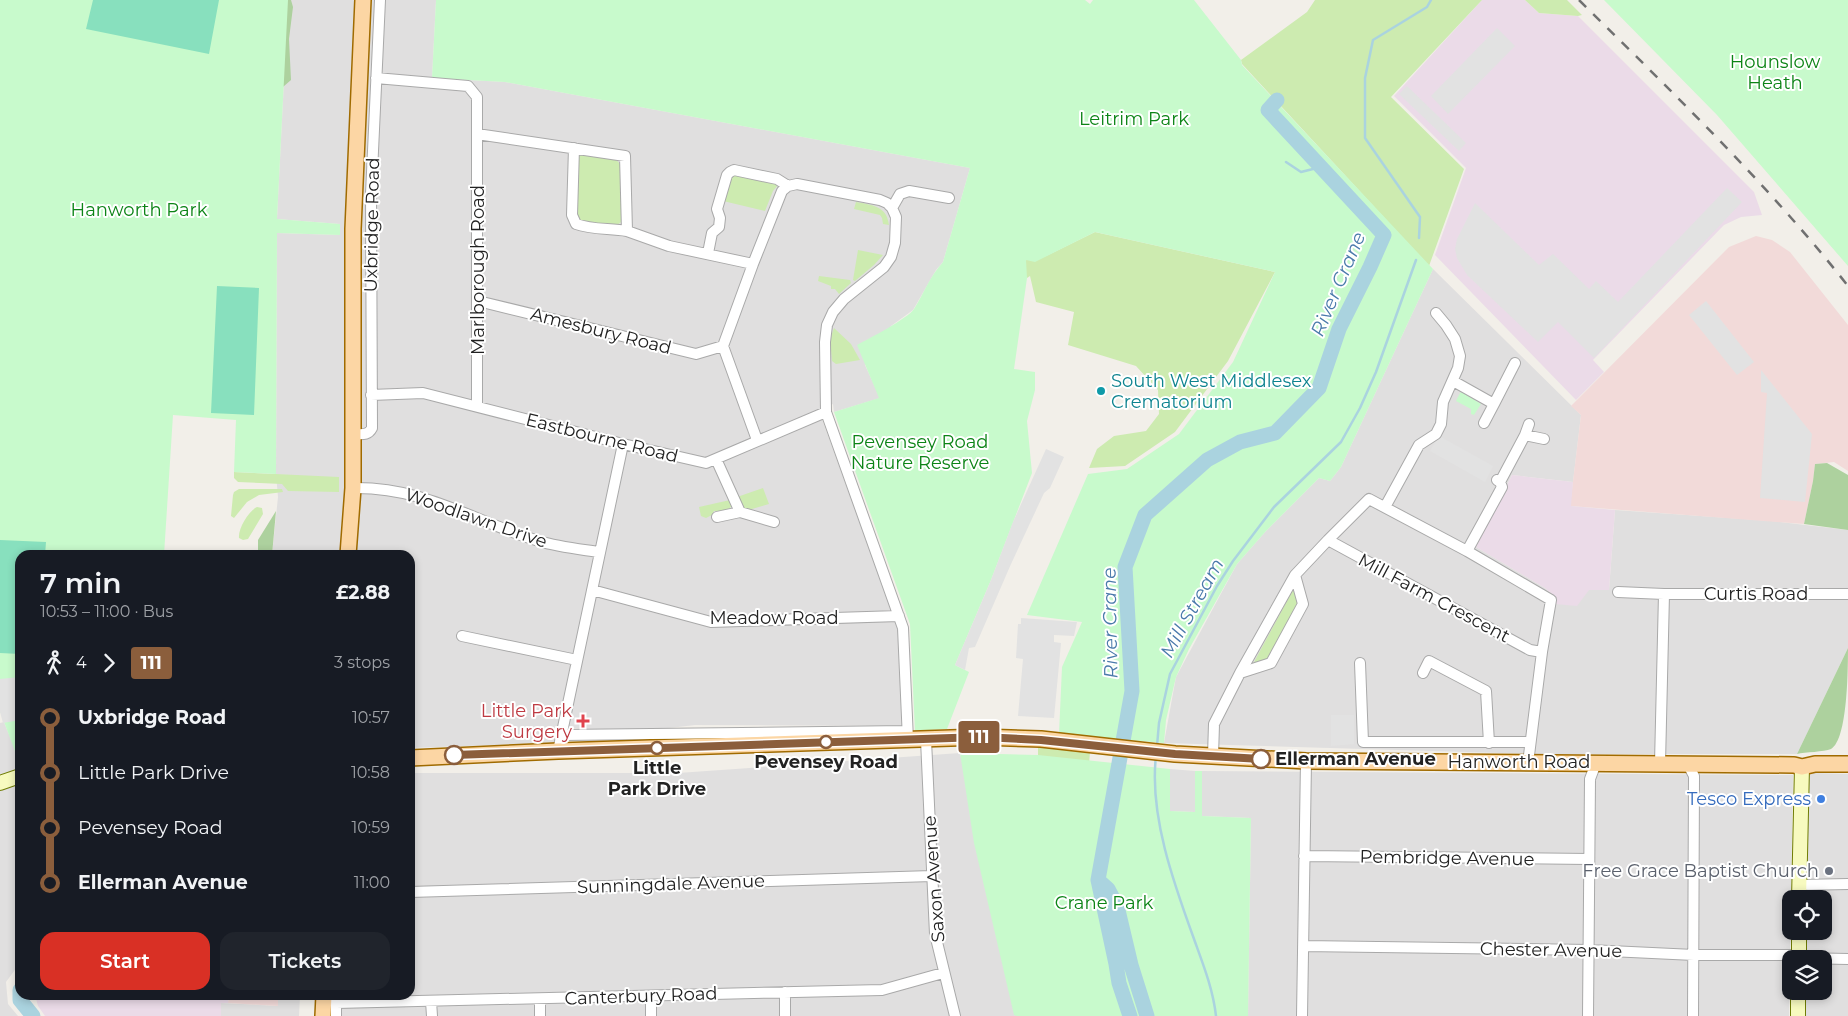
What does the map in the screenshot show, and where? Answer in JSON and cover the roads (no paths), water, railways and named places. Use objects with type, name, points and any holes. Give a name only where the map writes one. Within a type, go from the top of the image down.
[{"type":"main road","name":"Uxbridge Road","points":[[348,550],[353,488],[353,229],[363,0]]},
{"type":"main road","name":"Hanworth Road","points":[[415,758],[907,735],[926,740],[981,737],[1041,740],[1156,752],[1306,761],[1660,763],[1691,770],[1704,764],[1794,765],[1802,767],[1815,764],[1848,764]]},
{"type":"main road","points":[[314,1000],[314,1016]]},
{"type":"main road","points":[[323,1016],[331,1000]]},
{"type":"street","name":"Uxbridge Road","points":[[353,434],[366,434],[372,428],[371,194],[380,0]]},
{"type":"street","name":"Marlborough Road","points":[[376,78],[468,86],[477,97],[477,406]]},
{"type":"street","points":[[477,134],[629,156],[627,231]]},
{"type":"street","points":[[574,148],[572,215],[576,224],[586,228],[612,228],[627,231],[669,246],[753,264]]},
{"type":"street","points":[[708,253],[712,233],[719,227],[720,218],[717,209],[727,175],[730,172],[734,170],[777,179],[788,186]]},
{"type":"street","points":[[561,735],[907,735],[903,628],[826,412],[825,342],[827,325],[833,312],[844,299],[884,267],[891,256],[896,217],[892,208],[887,203],[797,184],[788,186],[782,191],[723,346],[757,440]]},
{"type":"street","points":[[892,208],[900,194],[909,191],[949,198]]},
{"type":"street","name":"Amesbury Road","points":[[478,301],[696,354],[723,346]]},
{"type":"street","points":[[1385,507],[1419,446],[1436,434],[1441,424],[1443,402],[1458,368],[1460,356],[1454,339],[1436,313]]},
{"type":"street","points":[[1484,423],[1515,363]]},
{"type":"street","points":[[1453,381],[1494,404]]},
{"type":"street","name":"Eastbourne Road","points":[[371,395],[423,393],[706,463],[826,412]]},
{"type":"street","points":[[1467,551],[1502,487],[1499,481],[1525,435],[1529,424]]},
{"type":"street","points":[[1525,435],[1544,439]]},
{"type":"street","points":[[558,751],[623,444]]},
{"type":"street","points":[[716,459],[740,512]]},
{"type":"street","name":"Woodlawn Drive","points":[[353,488],[379,488],[422,497],[540,542],[599,552]]},
{"type":"street","points":[[1213,756],[1214,724],[1240,673],[1295,575],[1369,499],[1467,551],[1551,600],[1542,652],[1528,763]]},
{"type":"street","points":[[717,517],[740,512],[774,522]]},
{"type":"street","name":"Mill Farm Crescent","points":[[1328,540],[1530,650],[1542,652]]},
{"type":"street","points":[[1240,673],[1271,663],[1303,604],[1295,575]]},
{"type":"street","name":"Meadow Road","points":[[592,590],[711,622],[899,616]]},
{"type":"street","name":"Curtis Road","points":[[1618,592],[1664,594],[1848,594]]},
{"type":"street","points":[[1660,763],[1664,594]]},
{"type":"street","points":[[462,636],[576,660]]},
{"type":"street","points":[[1423,673],[1429,661],[1486,691],[1489,743]]},
{"type":"street","name":"Hanworth Road","points":[[1360,663],[1363,742],[1530,742]]},
{"type":"street","name":"Saxon Avenue","points":[[926,740],[935,934],[955,1016]]},
{"type":"street","points":[[1302,1016],[1306,761]]},
{"type":"street","points":[[1588,1016],[1589,763]]},
{"type":"street","points":[[1800,890],[1802,767]]},
{"type":"street","points":[[1691,770],[1693,1016]]},
{"type":"street","points":[[0,783],[15,778]]},
{"type":"street","name":"Pembridge Avenue","points":[[1304,856],[1589,859]]},
{"type":"street","name":"Sunningdale Avenue","points":[[415,892],[932,876]]},
{"type":"street","points":[[1812,890],[1848,884]]},
{"type":"street","name":"Chester Avenue","points":[[1303,946],[1589,950],[1782,957]]},
{"type":"street","name":"Chester Avenue","points":[[1832,958],[1848,959]]},
{"type":"street","name":"Canterbury Road","points":[[382,1000],[432,1002],[882,990],[943,973]]},
{"type":"street","points":[[784,992],[785,1016]]},
{"type":"street","points":[[650,996],[651,1016]]},
{"type":"street","points":[[540,999],[540,1016]]},
{"type":"street","points":[[332,1000],[336,1016]]},
{"type":"street","points":[[1798,1000],[1798,1016]]},
{"type":"street","points":[[432,1002],[432,1016]]},
{"type":"waterway","name":"Mill Stream","points":[[1419,238],[1420,217],[1365,138],[1365,78],[1373,40],[1427,7],[1431,0]]},
{"type":"waterway","name":"River Crane","points":[[1130,1016],[1119,983],[1098,880],[1132,691],[1125,567],[1145,515],[1207,460],[1240,442],[1275,433],[1319,388],[1339,329],[1384,235],[1268,110],[1277,100]]},
{"type":"waterway","points":[[1286,162],[1301,172],[1321,167]]},
{"type":"waterway","name":"Mill Stream","points":[[1157,746],[1159,723],[1170,674],[1217,586],[1233,561],[1274,507],[1341,442],[1360,408],[1376,372],[1416,260]]},
{"type":"waterway","name":"Mill Stream","points":[[1156,756],[1156,802],[1165,849],[1213,996],[1216,1016]]},
{"type":"waterway","name":"River Crane","points":[[1098,880],[1108,889],[1117,906],[1131,965],[1147,1016]]},
{"type":"waterway","points":[[20,1000],[33,1016]]},
{"type":"railway","points":[[1579,0],[1684,104],[1752,175],[1848,286]]},
{"type":"place","name":"South West Middlesex Crematorium","points":[[1101,391]]},
{"type":"place","name":"Little Park Surgery","points":[[583,721]]},
{"type":"place","name":"Pevensey Road","points":[[826,742]]},
{"type":"place","name":"Little Park Drive","points":[[657,748]]},
{"type":"place","name":"Ellerman Avenue","points":[[1261,759]]},
{"type":"place","name":"Tesco Express","points":[[1821,799]]},
{"type":"place","name":"Free Grace Baptist Church","points":[[1829,871]]},
{"type":"park label","name":"Hounslow Heath","points":[[1775,72]]},
{"type":"park label","name":"Leitrim Park","points":[[1134,119]]},
{"type":"park label","name":"Hanworth Park","points":[[139,210]]},
{"type":"park label","name":"Pevensey Road Nature Reserve","points":[[920,452]]},
{"type":"park label","name":"Crane Park","points":[[1104,903]]}]
